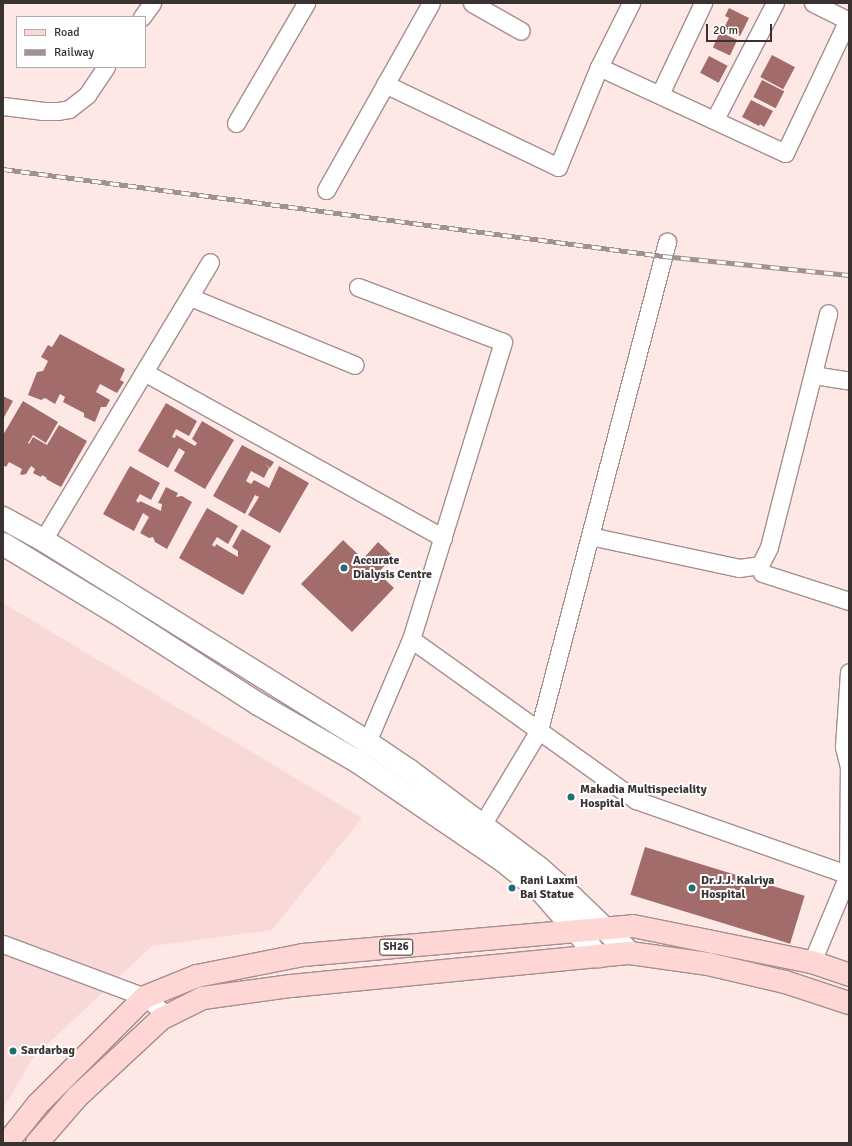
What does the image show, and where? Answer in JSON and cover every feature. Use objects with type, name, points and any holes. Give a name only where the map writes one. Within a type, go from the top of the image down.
[{"type":"main road","points":[[3,518],[43,540],[367,742],[410,771],[538,867],[573,898],[630,953]]},
{"type":"main road","points":[[3,544],[115,612],[260,705],[355,760],[502,860],[543,894],[598,956]]},
{"type":"main road","name":"SH26","points":[[7,1143],[38,1104],[145,996],[198,976],[303,955],[633,926],[812,962],[849,975]]},
{"type":"main road","points":[[37,1143],[77,1096],[161,1020],[204,998],[291,986],[630,953],[724,968],[785,982],[849,1003]]},
{"type":"street","points":[[143,16],[152,3]]},
{"type":"street","points":[[236,123],[306,3]]},
{"type":"street","points":[[326,190],[430,3]]},
{"type":"street","points":[[385,84],[558,167],[599,67],[631,3]]},
{"type":"street","points":[[660,94],[703,3]]},
{"type":"street","points":[[715,119],[775,3]]},
{"type":"street","points":[[476,4],[521,31]]},
{"type":"street","points":[[599,67],[715,119],[786,153],[849,21],[819,4]]},
{"type":"street","points":[[3,106],[42,111],[69,109],[87,95],[105,68]]},
{"type":"street","points":[[482,825],[539,730],[667,242]]},
{"type":"street","points":[[43,540],[210,262]]},
{"type":"street","points":[[358,288],[503,342],[411,639],[367,742]]},
{"type":"street","points":[[190,297],[355,365]]},
{"type":"street","points":[[590,536],[739,568],[760,565],[769,547],[828,313]]},
{"type":"street","points":[[144,372],[443,538]]},
{"type":"street","points":[[813,375],[849,381]]},
{"type":"street","points":[[762,573],[849,601]]},
{"type":"street","points":[[411,639],[636,800],[848,875]]},
{"type":"street","points":[[812,962],[848,875],[849,767],[844,747],[849,672]]},
{"type":"street","points":[[3,944],[145,996],[168,1016]]},
{"type":"shaded area","points":[[3,603],[362,818],[272,930],[152,946],[33,1058],[3,1109]]},
{"type":"building","points":[[729,8],[749,18],[740,36],[724,28],[729,18],[725,16]]},
{"type":"building","points":[[720,32],[737,40],[730,55],[713,47]]},
{"type":"building","points":[[772,55],[795,67],[783,89],[760,77]]},
{"type":"building","points":[[709,56],[728,66],[719,83],[700,73]]},
{"type":"building","points":[[762,80],[784,91],[776,108],[753,97]]},
{"type":"building","points":[[751,100],[773,111],[764,127],[742,117]]},
{"type":"building","points":[[60,334],[125,369],[120,380],[124,382],[117,393],[100,384],[96,392],[110,400],[106,407],[101,407],[95,422],[84,417],[84,413],[63,402],[65,397],[60,394],[55,404],[45,398],[41,400],[28,395],[37,372],[43,371],[48,361],[41,357],[48,345],[52,347]]},
{"type":"building","points":[[3,396],[13,401],[3,419]]},
{"type":"building","points":[[23,401],[58,422],[46,443],[33,435],[28,443],[29,444],[33,437],[47,445],[59,425],[87,441],[61,487],[46,479],[47,478],[42,475],[41,477],[33,473],[35,469],[31,466],[26,474],[22,475],[20,474],[22,469],[9,462],[6,467],[3,465],[3,435]]},
{"type":"building","points":[[166,403],[197,421],[189,436],[176,429],[172,437],[175,438],[176,435],[195,446],[197,443],[192,439],[202,421],[234,440],[205,489],[174,471],[185,452],[179,448],[168,468],[138,451]]},
{"type":"building","points":[[242,445],[274,462],[270,468],[265,464],[269,468],[264,478],[251,471],[246,481],[251,484],[254,480],[269,488],[279,466],[309,483],[280,533],[248,515],[259,497],[255,495],[245,514],[213,496]]},
{"type":"building","points":[[130,466],[160,483],[151,500],[140,494],[136,501],[139,503],[140,501],[161,511],[162,504],[158,503],[166,487],[178,493],[176,497],[182,496],[192,502],[167,549],[155,542],[153,537],[149,538],[140,533],[149,517],[143,513],[134,531],[103,514]]},
{"type":"building","points":[[207,508],[238,526],[228,544],[217,537],[212,545],[215,547],[216,544],[238,557],[238,551],[232,547],[242,529],[271,546],[243,595],[179,558]]},
{"type":"building","points":[[343,540],[363,559],[378,542],[393,556],[378,573],[394,588],[352,632],[301,584]]},
{"type":"building","points":[[645,847],[805,896],[790,944],[630,895]]},
{"type":"railway","points":[[3,169],[663,256],[849,275]]},
{"type":"place","name":"Accurate Dialysis Centre","points":[[344,568]]},
{"type":"place","name":"Makadia Multispeciality Hospital","points":[[571,797]]},
{"type":"place","name":"Rani Laxmi Bai Statue","points":[[512,888]]},
{"type":"place","name":"Dr.J.J. Kalriya Hospital","points":[[692,888]]},
{"type":"place","name":"Sardarbag","points":[[13,1051]]}]
